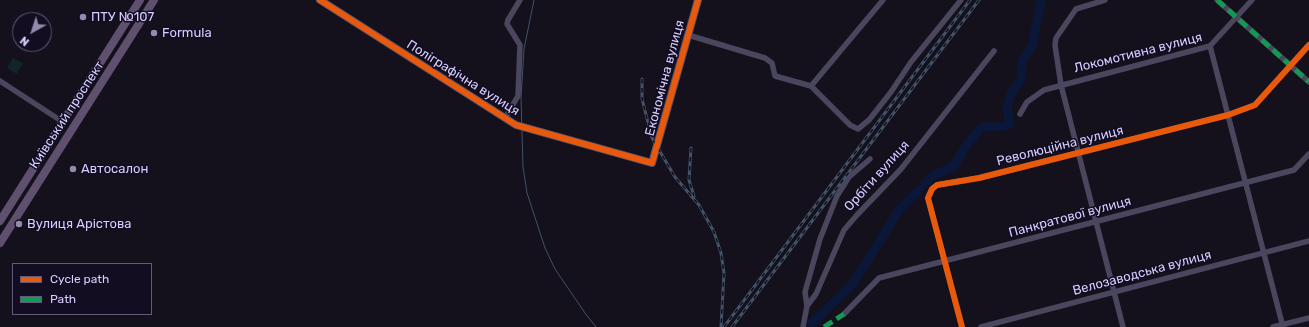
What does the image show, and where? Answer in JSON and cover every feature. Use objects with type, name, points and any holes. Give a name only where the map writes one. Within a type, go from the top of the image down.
[{"type":"main road","name":"Київський проспект","points":[[0,222],[140,0]]},
{"type":"main road","name":"Київський проспект","points":[[1,239],[154,0]]},
{"type":"street","name":"Поліграфічна вулиця","points":[[320,0],[505,118],[522,126],[652,163]]},
{"type":"street","points":[[505,118],[518,96],[520,45],[507,24],[520,0]]},
{"type":"street","name":"Економічна вулиця","points":[[652,163],[698,0]]},
{"type":"street","points":[[811,86],[883,0]]},
{"type":"street","points":[[688,35],[765,58],[772,62],[775,76],[811,86],[850,125],[858,129],[866,123],[891,92],[911,62],[961,0]]},
{"type":"street","points":[[1105,0],[1076,9],[1056,38],[1055,45],[1060,84],[1123,327]]},
{"type":"street","points":[[1217,0],[1309,82]]},
{"type":"street","name":"Локомотивна вулиця","points":[[1020,114],[1027,102],[1038,93],[1060,84],[1210,46],[1252,0]]},
{"type":"street","name":"Революційна вулиця","points":[[962,327],[928,198],[932,189],[937,185],[979,178],[1228,115],[1255,105],[1309,45]]},
{"type":"street","points":[[1210,46],[1283,326]]},
{"type":"street","name":"Орбіти вулиця","points":[[807,306],[816,294],[844,230],[856,215],[901,169],[994,51]]},
{"type":"street","points":[[0,81],[63,122]]},
{"type":"street","name":"Панкратової вулиця","points":[[844,314],[879,278],[1294,170],[1309,154]]},
{"type":"street","points":[[803,327],[807,306],[806,292],[820,239],[837,196],[849,177],[870,159]]},
{"type":"street","name":"Велозаводська вулиця","points":[[981,327],[1309,241]]},
{"type":"street","points":[[1273,327],[1283,326],[1309,318]]},
{"type":"green space","points":[[13,58],[23,63],[17,74],[7,68]]},
{"type":"waterway","points":[[925,183],[934,175],[953,167],[968,143],[982,127],[1001,127],[1010,124],[1007,107],[1012,92],[1021,80],[1022,61],[1032,46],[1041,0]]},
{"type":"waterway","points":[[812,323],[852,285],[900,209],[920,189]]},
{"type":"tram line","points":[[534,0],[524,49],[521,98],[523,167],[527,193],[545,248],[555,269],[596,327]]},
{"type":"railway","points":[[724,327],[970,0]]},
{"type":"railway","points":[[732,327],[979,0]]},
{"type":"railway","points":[[642,79],[642,99],[652,138],[675,177],[699,205],[714,232],[721,253],[724,273],[721,327]]},
{"type":"railway","points":[[691,148],[689,180],[694,196]]},
{"type":"marked path","points":[[1217,0],[1309,82]]},
{"type":"marked path","points":[[824,327],[844,314]]},
{"type":"cycle path","points":[[320,0],[516,125],[652,163],[698,0]]},
{"type":"cycle path","points":[[962,327],[928,198],[932,189],[937,185],[979,178],[1228,115],[1255,105],[1309,45]]},
{"type":"place","name":"ПТУ №107","points":[[83,17]]},
{"type":"place","name":"Formula","points":[[154,33]]},
{"type":"place","name":"Автосалон","points":[[73,169]]},
{"type":"place","name":"Вулиця Арістова","points":[[19,224]]}]
